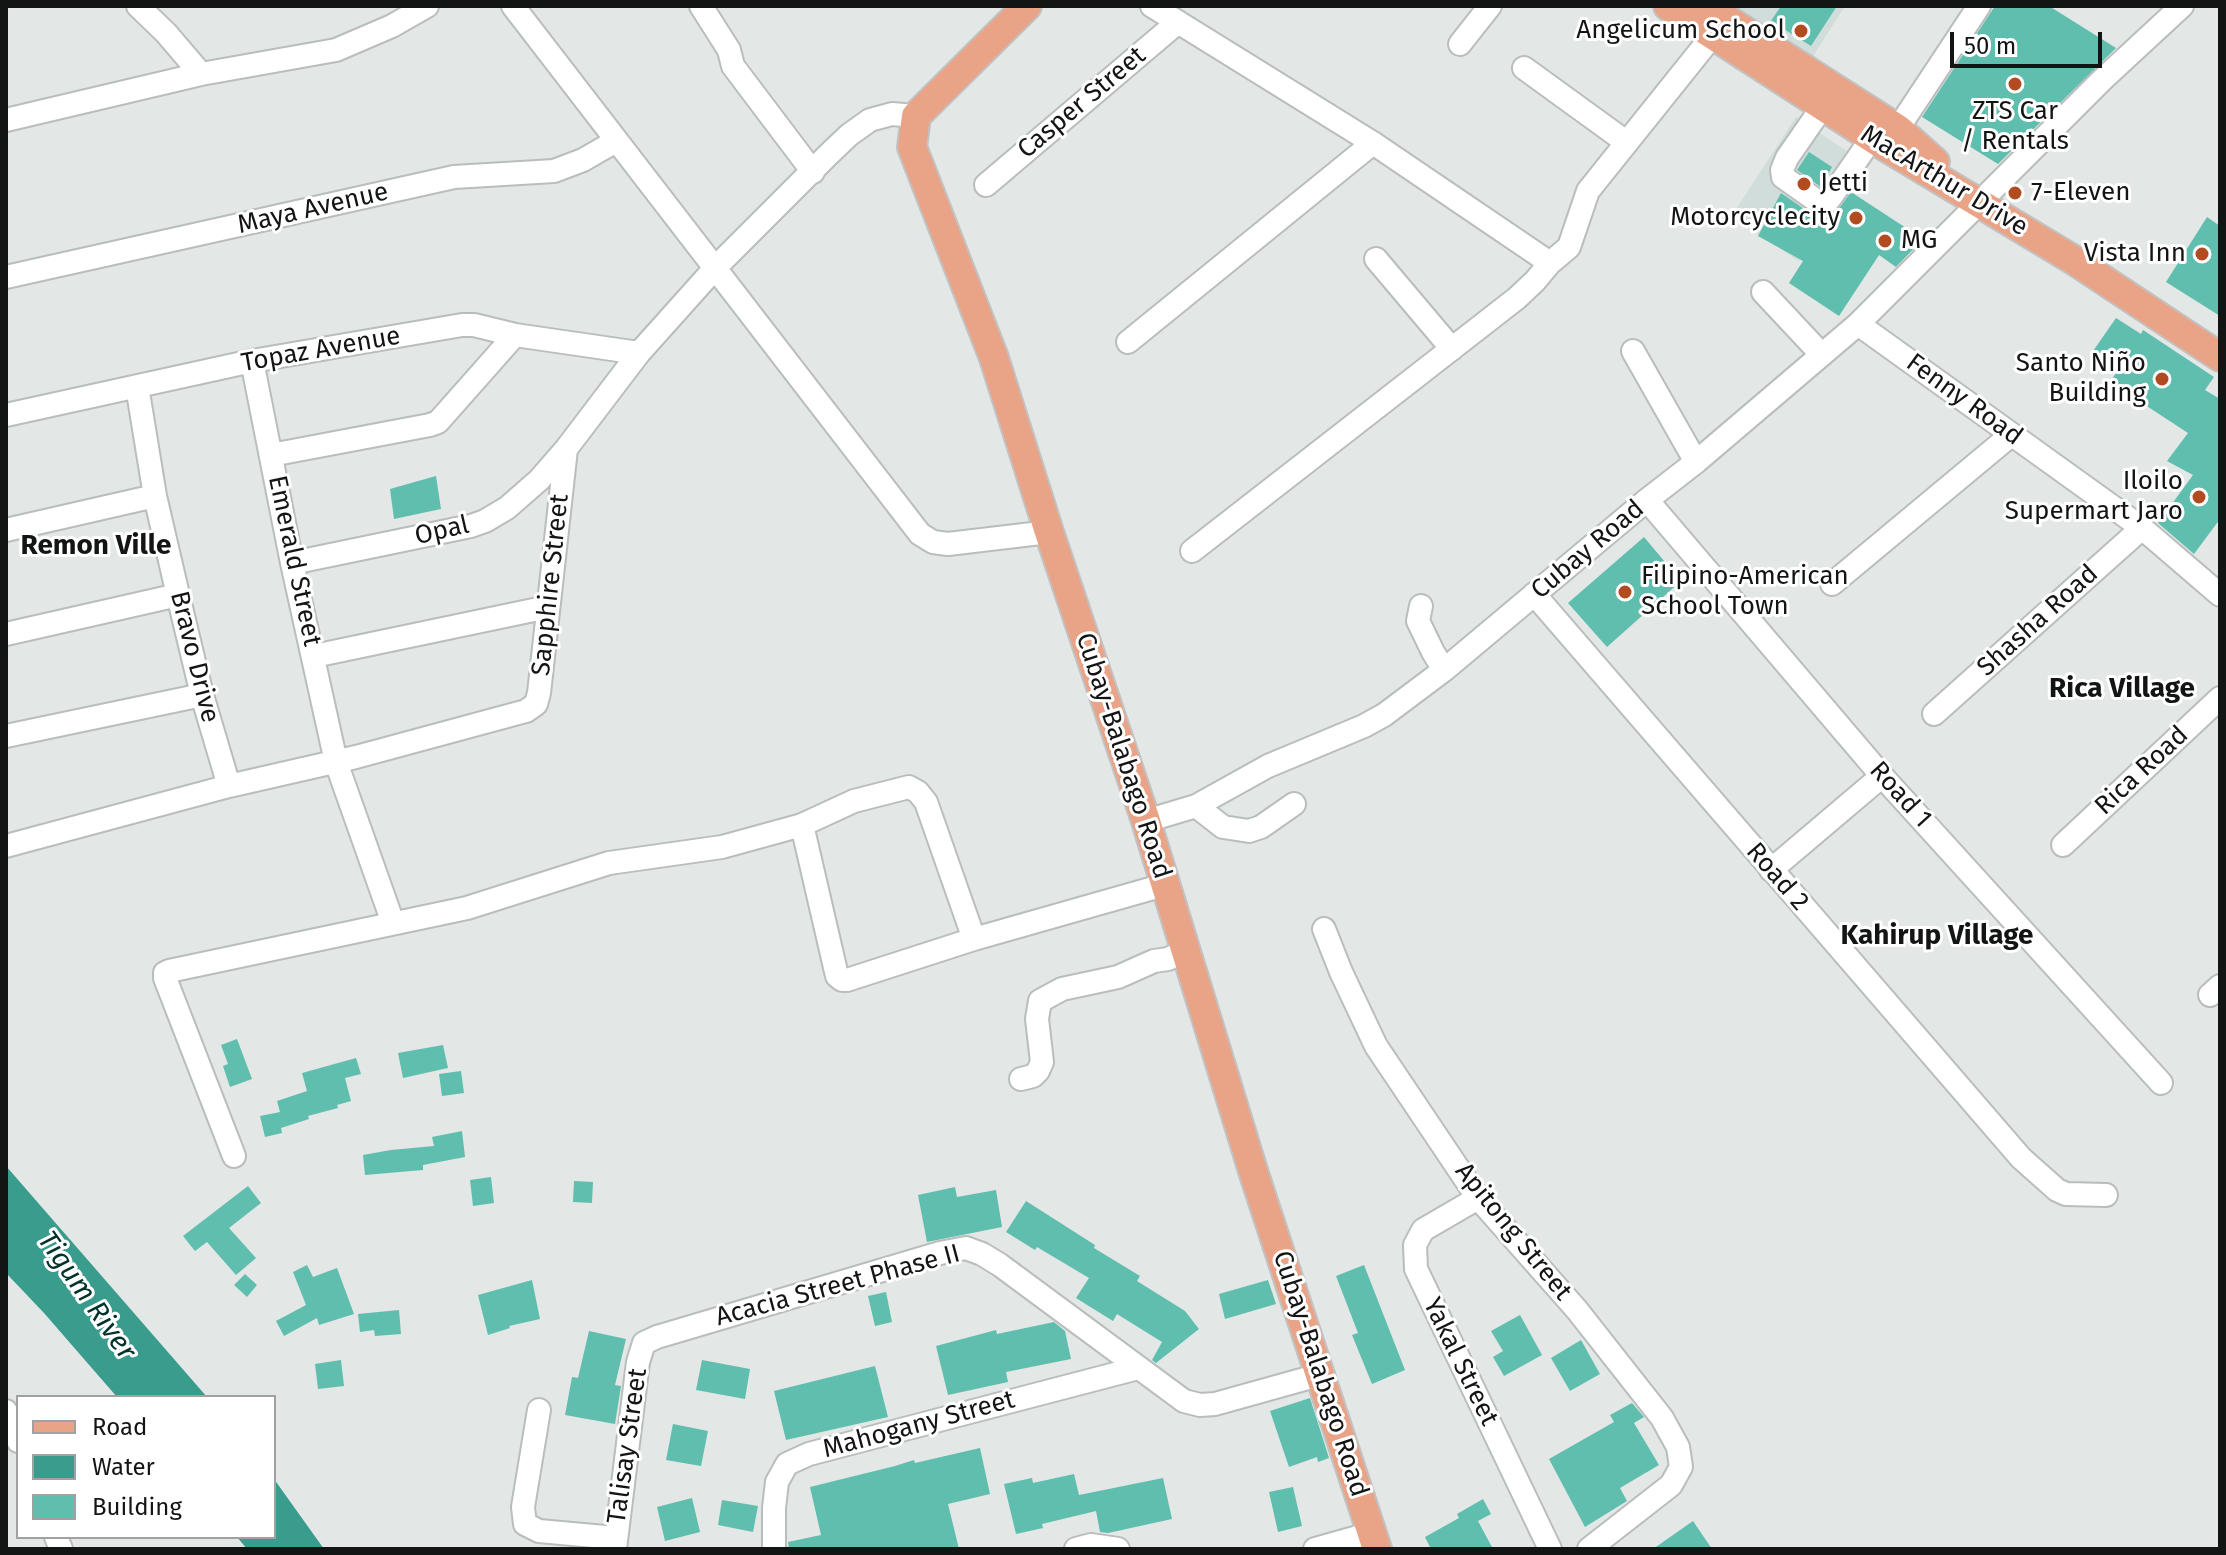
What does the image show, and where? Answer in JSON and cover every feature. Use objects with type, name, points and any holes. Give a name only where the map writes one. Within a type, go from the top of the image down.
[{"type":"main road","points":[[916,116],[1027,6]]},
{"type":"main road","name":"MacArthur Drive","points":[[1668,6],[1823,106],[1885,138],[1980,203],[2072,259],[2220,357]]},
{"type":"main road","points":[[1706,6],[1885,138]]},
{"type":"main road","name":"Cubay-Balabago Road","points":[[916,116],[912,147],[994,358],[1146,821],[1250,1159],[1375,1541]]},
{"type":"street","points":[[138,6],[201,74]]},
{"type":"street","points":[[6,120],[201,74],[336,50],[392,26],[427,6]]},
{"type":"street","points":[[513,6],[920,534],[933,542],[948,544],[1049,532]]},
{"type":"street","points":[[701,6],[729,50],[733,66],[813,172]]},
{"type":"street","points":[[1152,6],[1373,143],[1550,263]]},
{"type":"street","points":[[1460,44],[1490,6]]},
{"type":"street","points":[[1823,106],[1782,170],[1783,177],[1817,201],[1827,202],[1885,138],[1979,6]]},
{"type":"street","name":"Cubay Road","points":[[1146,821],[1196,806],[1268,766],[1364,726],[1384,715],[1444,670],[1858,324],[2102,80],[2182,6]]},
{"type":"street","name":"Casper Street","points":[[986,185],[1178,22]]},
{"type":"street","points":[[1192,551],[1535,281],[1569,247],[1588,191],[1713,35]]},
{"type":"street","points":[[1524,68],[1626,142]]},
{"type":"street","name":"Opal","points":[[292,563],[471,526],[507,508],[539,480],[566,449],[639,353],[716,267],[849,135],[870,120],[892,114],[916,116]]},
{"type":"street","name":"Maya Avenue","points":[[6,277],[454,177],[554,171],[583,160],[616,141]]},
{"type":"street","points":[[1128,342],[1373,143]]},
{"type":"street","points":[[1376,259],[1452,349]]},
{"type":"street","points":[[1763,292],[1822,355]]},
{"type":"street","name":"Fenny Road","points":[[1858,324],[2142,528],[2220,595]]},
{"type":"street","name":"Topaz Avenue","points":[[6,415],[252,361],[462,325],[485,326],[515,335],[639,353]]},
{"type":"street","points":[[271,455],[438,422],[515,335]]},
{"type":"street","points":[[1633,351],[1696,462]]},
{"type":"street","name":"Emerald Street","points":[[252,361],[336,762],[393,923]]},
{"type":"street","name":"Bravo Drive","points":[[137,386],[155,496],[202,695],[229,786]]},
{"type":"street","points":[[1832,584],[2011,435]]},
{"type":"street","name":"Sapphire Street","points":[[336,762],[526,711],[536,704],[566,449]]},
{"type":"street","points":[[6,530],[155,496]]},
{"type":"street","name":"Road 1","points":[[1647,500],[1882,776],[2161,1083]]},
{"type":"street","name":"Shasha Road","points":[[1934,714],[2142,528]]},
{"type":"street","name":"Road 2","points":[[1534,594],[2021,1158],[2057,1190],[2066,1194],[2106,1195]]},
{"type":"street","points":[[6,634],[178,595]]},
{"type":"street","points":[[1421,606],[1418,621],[1444,670]]},
{"type":"street","points":[[314,656],[548,607]]},
{"type":"street","points":[[6,736],[202,695]]},
{"type":"street","name":"Rica Road","points":[[2063,845],[2220,698]]},
{"type":"street","points":[[6,846],[229,786],[336,762]]},
{"type":"street","points":[[1771,870],[1882,776]]},
{"type":"street","points":[[234,1156],[165,973],[467,908],[609,863],[722,847],[802,825],[854,801],[909,787],[918,792],[931,813],[974,939]]},
{"type":"street","points":[[1196,806],[1223,827],[1249,831],[1261,827],[1294,804]]},
{"type":"street","points":[[802,825],[837,976],[842,980],[1164,885]]},
{"type":"street","name":"Apitong Street","points":[[1324,929],[1376,1046],[1478,1198],[1577,1310],[1662,1418],[1678,1447],[1681,1467],[1671,1485],[1589,1549]]},
{"type":"street","points":[[1021,1079],[1033,1076],[1042,1062],[1037,1019],[1040,1001],[1062,989],[1118,977],[1187,950]]},
{"type":"street","name":"Yakal Street","points":[[1478,1198],[1423,1230],[1415,1245],[1416,1269],[1550,1549]]},
{"type":"street","name":"Acacia Street Phase II","points":[[644,1343],[671,1332],[966,1248],[1000,1265],[1184,1401],[1200,1405],[1215,1404],[1319,1375]]},
{"type":"street","name":"Talisay Street","points":[[615,1544],[638,1362],[644,1343]]},
{"type":"street","name":"Mahogany Street","points":[[774,1549],[777,1482],[787,1464],[809,1454],[1138,1368]]},
{"type":"street","points":[[539,1410],[523,1507],[525,1524],[539,1531],[615,1544]]},
{"type":"street","points":[[6,1411],[16,1436]]},
{"type":"street","points":[[1315,1549],[1375,1541]]},
{"type":"street","points":[[1076,1549],[1091,1545],[1118,1549]]},
{"type":"shaded area","name":"Angelicum School","points":[[1735,6],[1845,6],[1813,56]]},
{"type":"shaded area","points":[[1796,117],[1863,162],[1799,261],[1731,217]]},
{"type":"water","name":"Tigum River","points":[[6,1166],[205,1395],[115,1395],[6,1273]]},
{"type":"water","points":[[276,1482],[324,1549],[247,1549],[239,1539],[276,1539]]},
{"type":"building","points":[[1781,6],[1837,6],[1811,46],[1771,21]]},
{"type":"building","name":"ZTS Car / Rentals","points":[[1995,6],[2049,6],[2116,48],[1998,164],[1922,117]]},
{"type":"building","points":[[1809,152],[1832,167],[1821,187],[1797,170]]},
{"type":"building","points":[[1851,192],[1923,239],[1896,267],[1879,255],[1839,316],[1789,283],[1803,261],[1758,236],[1781,193],[1810,213],[1826,216],[1837,211]]},
{"type":"building","name":"Vista Inn","points":[[2207,217],[2220,226],[2220,316],[2166,282]]},
{"type":"building","points":[[2116,318],[2141,334],[2143,330],[2214,377],[2205,390],[2220,399],[2220,519],[2194,554],[2158,523],[2193,475],[2167,461],[2188,433],[2110,382],[2118,370],[2091,354]]},
{"type":"building","points":[[436,476],[441,509],[394,519],[390,489]]},
{"type":"building","name":"Filipino-American School Town","points":[[1644,537],[1681,581],[1607,647],[1568,603]]},
{"type":"building","points":[[237,1039],[252,1079],[230,1087],[223,1066],[228,1064],[221,1045]]},
{"type":"building","points":[[443,1045],[448,1068],[403,1078],[398,1053]]},
{"type":"building","points":[[356,1058],[361,1074],[345,1078],[351,1101],[281,1128],[282,1133],[265,1137],[260,1116],[280,1112],[277,1101],[307,1091],[302,1073]]},
{"type":"building","points":[[461,1071],[464,1093],[442,1096],[439,1074]]},
{"type":"building","points":[[462,1131],[465,1157],[423,1165],[423,1170],[365,1175],[363,1155],[434,1146],[432,1137]]},
{"type":"building","points":[[491,1177],[494,1203],[473,1206],[470,1180]]},
{"type":"building","points":[[574,1181],[593,1182],[592,1203],[573,1202]]},
{"type":"building","points":[[248,1186],[261,1203],[229,1228],[256,1258],[236,1275],[207,1242],[195,1251],[183,1236]]},
{"type":"building","points":[[955,1187],[957,1197],[996,1190],[1002,1227],[927,1242],[918,1195]]},
{"type":"building","points":[[1026,1201],[1140,1276],[1137,1281],[1185,1311],[1199,1329],[1156,1363],[1152,1360],[1162,1342],[1117,1314],[1113,1321],[1076,1298],[1089,1278],[1006,1232]]},
{"type":"building","points":[[307,1265],[313,1277],[337,1268],[354,1314],[319,1325],[317,1318],[284,1336],[276,1321],[306,1305],[293,1272]]},
{"type":"building","points":[[1364,1265],[1405,1370],[1372,1384],[1352,1335],[1358,1333],[1336,1276]]},
{"type":"building","points":[[245,1274],[257,1285],[247,1297],[234,1285]]},
{"type":"building","points":[[532,1280],[540,1319],[509,1326],[488,1335],[478,1295]]},
{"type":"building","points":[[1268,1280],[1276,1304],[1225,1319],[1219,1294]]},
{"type":"building","points":[[886,1292],[892,1322],[875,1326],[868,1296]]},
{"type":"building","points":[[399,1310],[401,1334],[375,1336],[374,1330],[360,1332],[358,1314]]},
{"type":"building","points":[[1520,1315],[1542,1355],[1504,1376],[1493,1357],[1503,1351],[1491,1331]]},
{"type":"building","points":[[1054,1322],[1065,1331],[1071,1359],[1006,1372],[1008,1382],[948,1395],[936,1346],[996,1330],[997,1334]]},
{"type":"building","points":[[589,1331],[626,1339],[615,1385],[621,1386],[615,1424],[565,1415],[572,1377],[578,1378]]},
{"type":"building","points":[[1581,1340],[1600,1374],[1570,1391],[1551,1358]]},
{"type":"building","points":[[341,1360],[344,1386],[318,1389],[315,1364]]},
{"type":"building","points":[[702,1360],[750,1369],[745,1399],[696,1390]]},
{"type":"building","points":[[875,1366],[888,1417],[786,1440],[774,1391]]},
{"type":"building","points":[[1310,1398],[1329,1458],[1318,1462],[1317,1457],[1289,1467],[1270,1411]]},
{"type":"building","points":[[1632,1403],[1644,1417],[1634,1423],[1659,1465],[1620,1488],[1627,1501],[1585,1527],[1549,1459],[1614,1422],[1610,1415]]},
{"type":"building","points":[[673,1424],[708,1431],[701,1466],[666,1460]]},
{"type":"building","points":[[980,1448],[990,1494],[948,1504],[959,1549],[789,1549],[788,1542],[821,1535],[810,1487],[914,1460],[915,1463]]},
{"type":"building","points":[[1074,1474],[1079,1495],[1163,1478],[1172,1519],[1108,1533],[1100,1532],[1096,1511],[1042,1524],[1043,1528],[1016,1534],[1004,1484],[1032,1478],[1033,1483]]},
{"type":"building","points":[[1293,1487],[1302,1526],[1278,1532],[1269,1492]]},
{"type":"building","points":[[692,1498],[700,1532],[665,1541],[657,1507]]},
{"type":"building","points":[[1483,1499],[1491,1514],[1478,1521],[1493,1549],[1431,1549],[1425,1537],[1459,1518],[1457,1514]]},
{"type":"building","points":[[722,1500],[758,1506],[753,1532],[718,1525]]},
{"type":"building","points":[[1693,1521],[1712,1549],[1653,1549]]},
{"type":"place","name":"Angelicum School","points":[[1801,31]]},
{"type":"place","name":"ZTS Car / Rentals","points":[[2015,84]]},
{"type":"place","name":"Jetti","points":[[1804,184]]},
{"type":"place","name":"7-Eleven","points":[[2015,193]]},
{"type":"place","name":"Motorcyclecity","points":[[1856,218]]},
{"type":"place","name":"MG","points":[[1885,241]]},
{"type":"place","name":"Vista Inn","points":[[2202,254]]},
{"type":"place","name":"Santo Niño Building","points":[[2162,379]]},
{"type":"place","name":"Iloilo Supermart Jaro","points":[[2199,497]]},
{"type":"place","name":"Filipino-American School Town","points":[[1625,592]]},
{"type":"district","name":"Remon Ville","points":[[96,546]]},
{"type":"district","name":"Rica Village","points":[[2122,689]]},
{"type":"district","name":"Kahirup Village","points":[[1937,936]]}]
